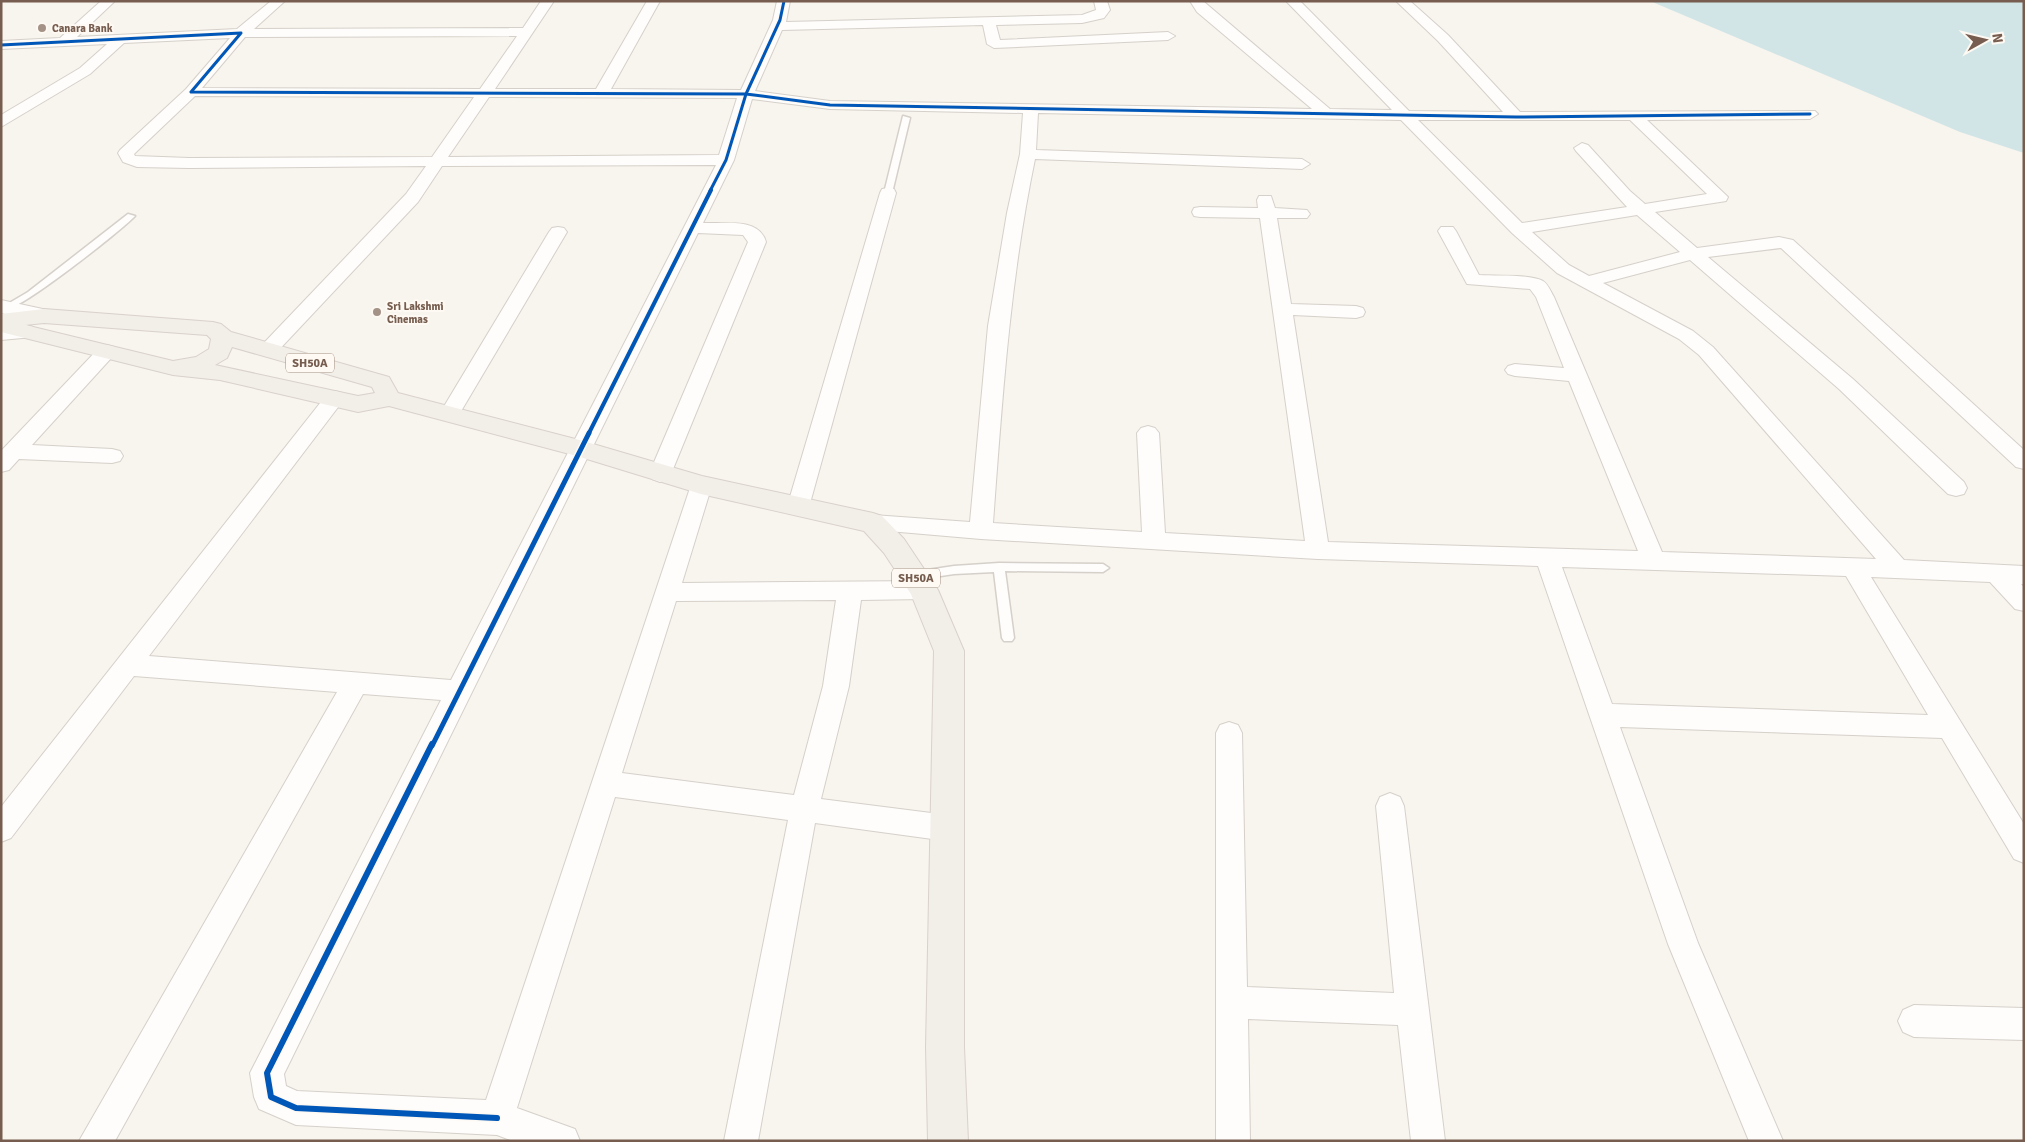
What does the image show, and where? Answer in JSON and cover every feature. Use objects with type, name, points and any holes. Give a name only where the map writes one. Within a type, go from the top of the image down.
[{"type":"main road","points":[[3,315],[25,332],[173,368],[220,373],[358,404],[388,398],[583,449],[701,486],[873,523]]},
{"type":"main road","points":[[3,315],[44,316],[213,330],[223,337],[218,352],[202,362],[173,368]]},
{"type":"main road","name":"SH50A","points":[[223,337],[381,382],[388,398]]},
{"type":"main road","name":"SH50A","points":[[873,523],[894,546],[919,583],[949,651],[945,1047],[948,1141]]},
{"type":"street","points":[[64,42],[109,1]]},
{"type":"street","points":[[279,1],[241,33],[191,92],[126,153],[129,159],[137,162],[180,163],[726,160]]},
{"type":"street","points":[[268,350],[380,234],[412,198],[486,94],[548,1]]},
{"type":"street","points":[[601,94],[654,1]]},
{"type":"street","points":[[563,1141],[496,1118],[296,1108],[271,1097],[267,1073],[583,449],[726,160],[746,94],[777,26],[784,1]]},
{"type":"street","points":[[777,26],[1082,20],[1099,15],[1103,10],[1100,1]]},
{"type":"street","points":[[1196,1],[1202,10],[1327,114]]},
{"type":"street","points":[[1292,1],[1518,229],[1564,269],[1686,335],[1706,351],[1898,569]]},
{"type":"street","points":[[1402,1],[1444,38],[1516,117]]},
{"type":"street","points":[[989,23],[994,44],[1168,36]]},
{"type":"street","points":[[1,46],[241,33],[526,32]]},
{"type":"street","points":[[1,122],[22,107],[85,71],[121,38]]},
{"type":"street","points":[[191,92],[746,94],[830,105],[1516,117],[1810,114]]},
{"type":"street","points":[[980,532],[998,326],[1015,212],[1028,154],[1030,109]]},
{"type":"street","points":[[1518,229],[1720,197],[1634,116]]},
{"type":"street","points":[[1582,148],[1624,195],[1846,384],[1956,488]]},
{"type":"street","points":[[1028,154],[1302,164]]},
{"type":"street","points":[[798,507],[888,193]]},
{"type":"street","points":[[1200,212],[1267,206],[1301,214]]},
{"type":"street","points":[[1267,206],[1318,550]]},
{"type":"street","points":[[660,474],[757,242],[755,235],[747,230],[693,228]]},
{"type":"street","points":[[1447,231],[1473,280],[1522,282],[1538,286],[1549,305],[1654,561]]},
{"type":"street","points":[[450,413],[558,232]]},
{"type":"street","points":[[1586,282],[1693,254],[1779,242],[1787,244],[2024,462]]},
{"type":"street","points":[[1282,309],[1356,312]]},
{"type":"street","points":[[1,333],[25,332]]},
{"type":"street","points":[[8,458],[107,351]]},
{"type":"street","points":[[1515,370],[1578,375]]},
{"type":"street","points":[[1,830],[126,665],[335,398]]},
{"type":"street","points":[[1148,433],[1154,541]]},
{"type":"street","points":[[8,458],[112,456]]},
{"type":"street","points":[[496,1118],[701,486]]},
{"type":"street","points":[[873,523],[980,532],[1318,550],[1853,567],[2024,575]]},
{"type":"street","points":[[1547,557],[1683,944],[1766,1141]]},
{"type":"street","points":[[1853,567],[2024,850]]},
{"type":"street","points":[[1996,574],[2024,602]]},
{"type":"street","points":[[667,592],[850,590],[919,583]]},
{"type":"street","points":[[741,1141],[805,809],[836,686],[850,590]]},
{"type":"street","points":[[126,665],[461,691]]},
{"type":"street","points":[[96,1141],[356,683]]},
{"type":"street","points":[[1602,715],[1950,727]]},
{"type":"street","points":[[1229,733],[1233,1141]]},
{"type":"street","points":[[605,783],[947,828]]},
{"type":"street","points":[[1390,806],[1428,1141]]},
{"type":"street","points":[[1233,1002],[1412,1010]]},
{"type":"street","points":[[1914,1021],[2024,1024]]},
{"type":"lane","points":[[888,193],[906,118]]},
{"type":"lane","points":[[3,315],[131,216]]},
{"type":"lane","points":[[999,567],[1008,638]]},
{"type":"lane","points":[[919,583],[954,570],[999,567],[1103,568]]},
{"type":"shaded area","points":[[1650,1],[2024,1],[2024,153],[1960,132]]},
{"type":"cycle path","points":[[497,1118],[296,1108],[271,1097],[267,1073],[726,160],[746,94],[780,20],[784,1]]},
{"type":"cycle path","points":[[1,45],[241,33],[191,92],[746,94],[830,105],[1516,117],[1810,114]]},
{"type":"place","name":"Canara Bank","points":[[42,28]]},
{"type":"place","name":"Sri Lakshmi Cinemas","points":[[377,312]]}]
